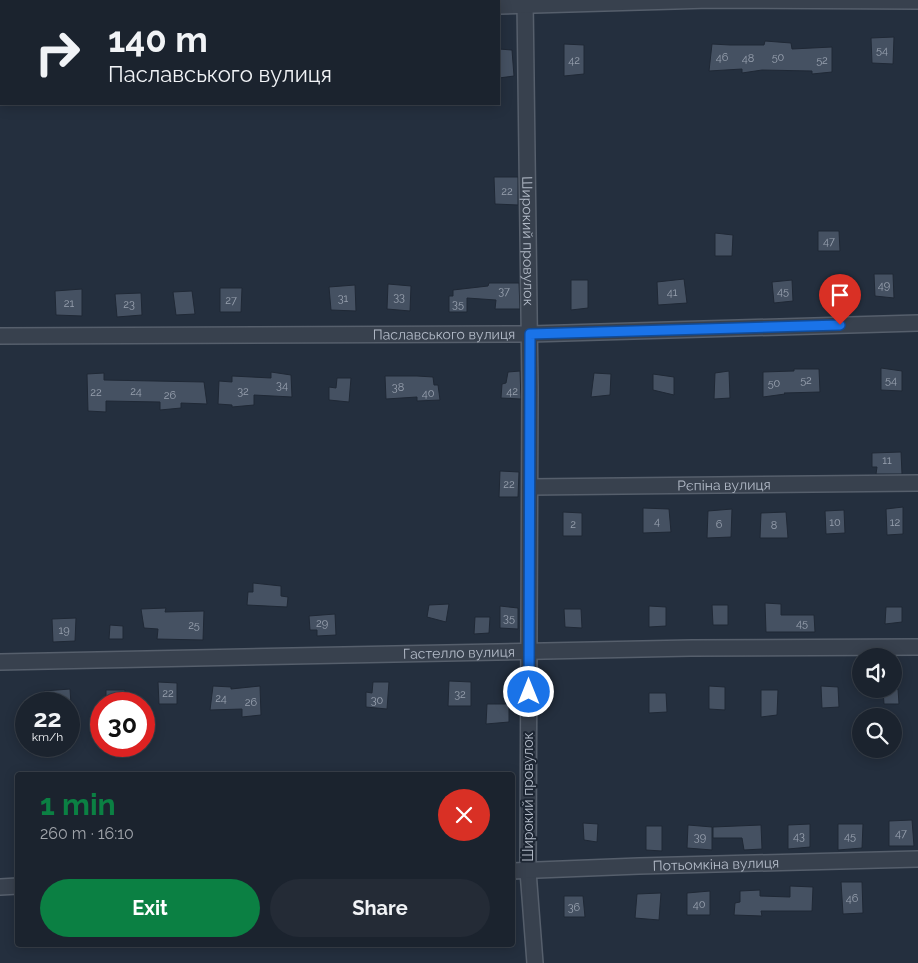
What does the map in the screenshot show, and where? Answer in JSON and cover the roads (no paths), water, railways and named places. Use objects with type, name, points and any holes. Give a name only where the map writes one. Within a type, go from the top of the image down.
[{"type":"street","points":[[500,6],[525,3],[710,0],[918,1]]},
{"type":"street","name":"Широкий провулок","points":[[525,3],[530,334],[530,487],[529,652],[520,871],[535,963]]},
{"type":"street","name":"Паславського вулиця","points":[[0,336],[530,334],[918,323]]},
{"type":"street","name":"Рєпіна вулиця","points":[[530,487],[918,483]]},
{"type":"street","name":"Гастелло вулиця","points":[[0,662],[691,648],[918,647]]},
{"type":"street","name":"Потьомкіна вулиця","points":[[520,871],[918,859]]},
{"type":"street","points":[[0,887],[15,886]]}]
